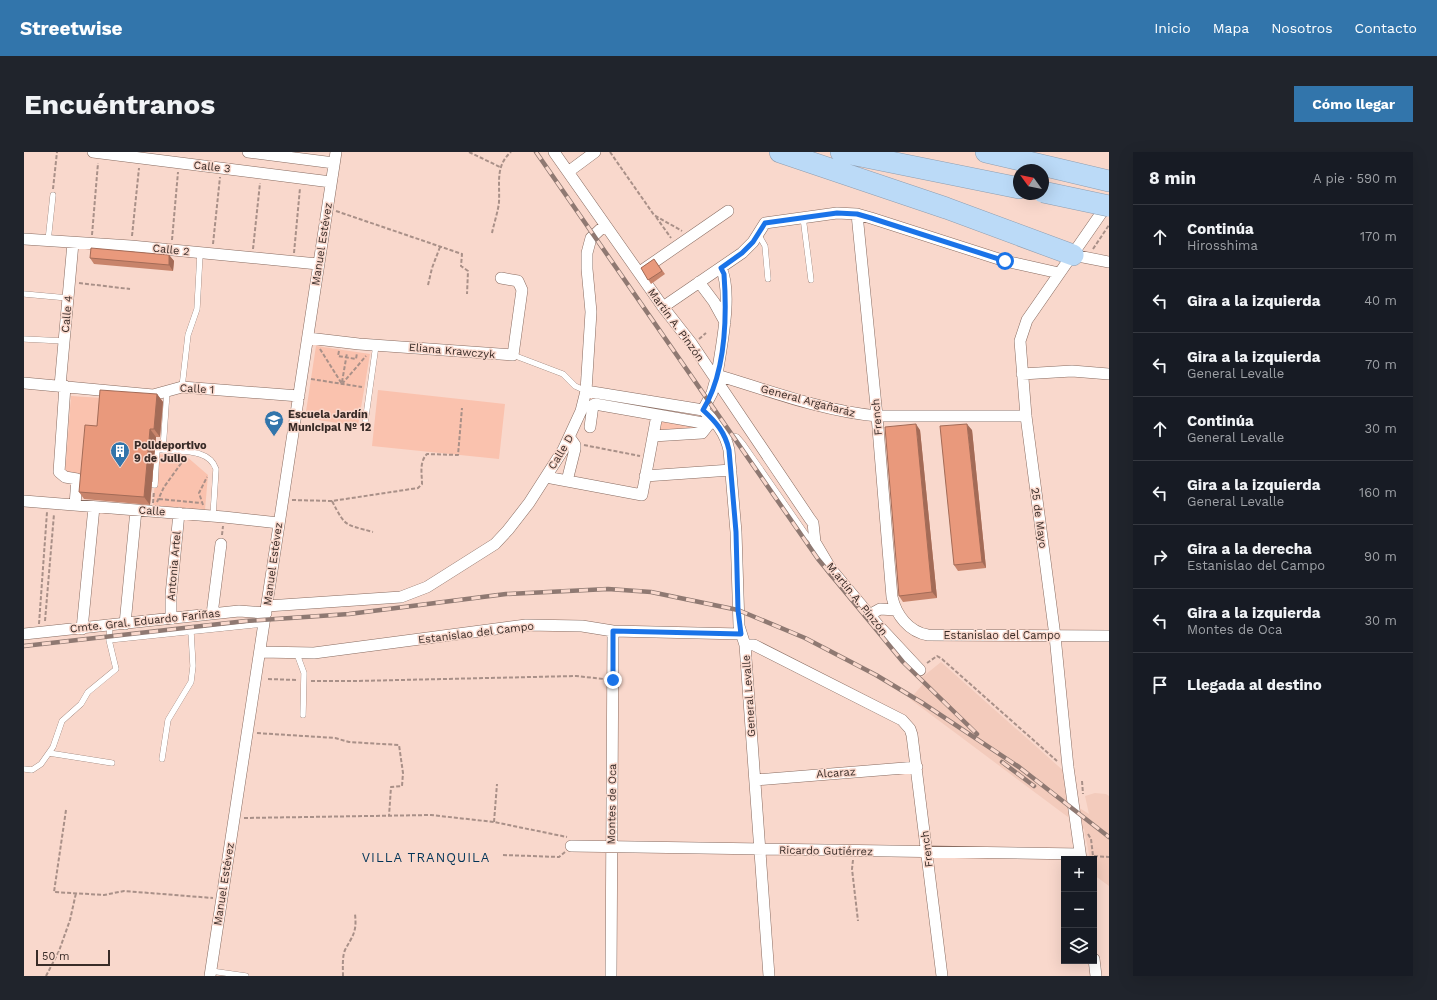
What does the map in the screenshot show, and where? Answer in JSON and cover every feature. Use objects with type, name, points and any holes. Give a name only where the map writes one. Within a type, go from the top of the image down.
[{"type":"highway","points":[[780,152],[946,208],[1073,255]]},
{"type":"highway","points":[[841,152],[1013,187]]},
{"type":"highway","points":[[1041,152],[1109,168]]},
{"type":"highway","points":[[992,154],[1109,181]]},
{"type":"highway","points":[[1049,193],[1109,206]]},
{"type":"street","name":"Calle 3","points":[[96,152],[331,182]]},
{"type":"street","points":[[248,152],[335,157]]},
{"type":"street","name":"Martín A. Pinzón","points":[[554,152],[663,307],[717,378],[810,519]]},
{"type":"street","points":[[568,172],[595,152]]},
{"type":"street","name":"Manuel Estévez","points":[[211,973],[299,396],[311,338],[318,264],[335,157]]},
{"type":"street","name":"25 de Mayo","points":[[1081,856],[1068,767],[1055,636],[1026,416],[1020,352],[1022,332],[1027,320],[1109,202]]},
{"type":"street","points":[[639,273],[728,211]]},
{"type":"street","points":[[663,307],[742,253],[756,238],[762,226],[772,221],[837,213],[857,214],[1005,261],[1060,273]]},
{"type":"street","name":"French","points":[[857,214],[878,416],[892,597],[898,614]]},
{"type":"street","name":"Calle D","points":[[266,614],[382,598],[401,597],[427,587],[495,544],[529,503],[546,477],[573,443],[586,391],[591,312],[587,260],[591,238],[605,224]]},
{"type":"street","name":"Calle 2","points":[[24,239],[131,246],[200,254],[318,264]]},
{"type":"street","name":"Calle 4","points":[[73,243],[64,341],[59,472],[65,477],[81,479],[75,505]]},
{"type":"street","points":[[1073,255],[1109,262]]},
{"type":"street","points":[[586,391],[703,410],[717,378],[725,322],[724,274],[721,268]]},
{"type":"street","points":[[501,278],[518,281],[522,290],[513,356]]},
{"type":"street","points":[[699,282],[714,302],[725,322]]},
{"type":"street","name":"Eliana Krawczyk","points":[[311,338],[349,343],[513,356]]},
{"type":"street","points":[[1022,374],[1072,371],[1109,374]]},
{"type":"street","name":"General Argañaráz","points":[[717,378],[831,409],[878,416],[1026,416]]},
{"type":"street","name":"Calle 1","points":[[24,383],[153,394],[182,387],[299,396]]},
{"type":"street","points":[[590,427],[593,405],[596,404],[712,423]]},
{"type":"street","name":"General Levalle","points":[[703,410],[712,423],[724,434],[727,440],[731,470],[737,539],[738,610],[741,634],[745,645],[769,976]]},
{"type":"street","points":[[546,477],[642,495],[656,415]]},
{"type":"street","points":[[653,436],[702,433],[712,423]]},
{"type":"street","points":[[567,481],[573,443]]},
{"type":"street","points":[[645,476],[731,470]]},
{"type":"street","name":"Calle","points":[[24,501],[219,516],[279,523]]},
{"type":"street","points":[[82,629],[94,507]]},
{"type":"street","points":[[125,624],[136,510]]},
{"type":"street","name":"Antonia Artel","points":[[171,619],[171,595],[179,513]]},
{"type":"street","name":"M.artín A. Pinzón","points":[[810,519],[813,524],[815,542],[831,569],[869,615],[920,670]]},
{"type":"street","points":[[212,614],[221,544]]},
{"type":"street","points":[[869,615],[880,609],[898,614]]},
{"type":"street","name":"Cmte. Gral. Eduardo Fariñas","points":[[24,634],[110,626],[238,611],[266,614]]},
{"type":"street","name":"Estanislao del Campo","points":[[898,614],[914,630],[928,635],[1109,636]]},
{"type":"street","name":"Estanislao del Campo","points":[[260,652],[297,654],[425,640],[526,625],[582,626],[613,631],[741,634]]},
{"type":"street","name":"Montes de Oca","points":[[611,976],[613,631]]},
{"type":"street","name":"French","points":[[745,645],[754,645],[907,724],[912,735],[917,767],[942,976]]},
{"type":"street","name":"Alcaraz","points":[[755,780],[917,767]]},
{"type":"street","name":"Ricardo Gutiérrez","points":[[571,846],[927,852],[1061,856]]},
{"type":"street","points":[[1095,964],[1096,976]]},
{"type":"lane","points":[[48,241],[53,195]]},
{"type":"lane","points":[[803,217],[811,280]]},
{"type":"lane","points":[[756,238],[761,239],[765,246],[768,279]]},
{"type":"lane","points":[[182,387],[188,335],[197,309],[200,254]]},
{"type":"lane","points":[[24,294],[68,298]]},
{"type":"lane","points":[[24,339],[64,341]]},
{"type":"lane","points":[[365,423],[376,345]]},
{"type":"lane","name":"Eliana Krawczyk","points":[[513,356],[563,374],[574,386],[586,391]]},
{"type":"lane","points":[[163,450],[167,390]]},
{"type":"lane","points":[[724,434],[738,438],[807,536],[815,542]]},
{"type":"lane","points":[[139,484],[155,485],[157,449],[202,454],[209,458],[216,469],[219,516]]},
{"type":"lane","points":[[109,640],[191,632],[266,614]]},
{"type":"lane","points":[[24,769],[36,769],[49,753],[57,739],[57,734],[62,721],[81,704],[88,692],[116,669],[109,640],[110,626]]},
{"type":"lane","points":[[162,759],[168,720],[191,682],[193,666],[191,632]]},
{"type":"lane","points":[[297,654],[304,674],[303,715]]},
{"type":"lane","points":[[49,753],[112,763]]},
{"type":"lane","points":[[211,973],[246,976]]},
{"type":"path","points":[[53,195],[57,152]]},
{"type":"path","points":[[91,244],[96,152]]},
{"type":"path","points":[[469,152],[500,167]]},
{"type":"path","points":[[492,233],[498,202],[497,183],[500,167],[503,160],[511,152]]},
{"type":"path","points":[[610,152],[677,246]]},
{"type":"path","points":[[131,246],[140,157]]},
{"type":"path","points":[[171,250],[179,163]]},
{"type":"path","points":[[212,255],[221,168]]},
{"type":"path","points":[[252,258],[261,172]]},
{"type":"path","points":[[293,262],[301,178]]},
{"type":"path","points":[[327,209],[462,254],[461,266],[468,271],[467,294]]},
{"type":"path","points":[[655,216],[692,236]]},
{"type":"path","points":[[1097,251],[1092,251],[1109,225]]},
{"type":"path","points":[[428,285],[432,268],[440,247]]},
{"type":"path","points":[[70,282],[130,289]]},
{"type":"path","points":[[311,338],[342,384]]},
{"type":"path","points":[[342,384],[349,343]]},
{"type":"path","points":[[342,384],[376,345]]},
{"type":"path","points":[[302,378],[370,388]]},
{"type":"path","points":[[283,500],[332,501],[418,488],[422,484],[422,464],[427,454],[458,455],[462,408]]},
{"type":"path","points":[[573,443],[649,458]]},
{"type":"path","points":[[153,512],[164,487],[188,452]]},
{"type":"path","points":[[153,512],[155,485]]},
{"type":"path","points":[[159,499],[202,503]]},
{"type":"path","points":[[332,501],[342,521],[349,525],[373,532]]},
{"type":"path","points":[[42,633],[38,618],[52,503]]},
{"type":"path","points":[[42,633],[52,503]]},
{"type":"path","points":[[219,516],[221,544]]},
{"type":"path","points":[[920,670],[937,656],[942,659],[1056,760],[1068,767]]},
{"type":"path","points":[[268,679],[356,681],[576,676],[613,680]]},
{"type":"path","points":[[248,732],[335,738],[349,742],[399,745],[403,772],[402,786],[391,787],[389,816]]},
{"type":"path","points":[[1082,781],[1084,800]]},
{"type":"path","points":[[494,822],[497,784]]},
{"type":"path","points":[[66,810],[54,892],[104,895],[124,891],[222,899]]},
{"type":"path","points":[[234,819],[431,815],[494,822],[566,837],[571,846],[559,857],[503,854]]},
{"type":"path","points":[[1087,827],[1091,839],[1093,856],[1109,856]]},
{"type":"path","points":[[854,851],[852,869],[858,922]]},
{"type":"path","points":[[46,976],[59,951],[70,920],[76,893]]},
{"type":"path","points":[[343,976],[344,951],[350,943],[354,932],[355,914]]},
{"type":"shaded area","points":[[316,346],[370,354],[358,426],[305,418]]},
{"type":"shaded area","points":[[378,390],[505,404],[499,459],[372,446]]},
{"type":"shaded area","points":[[71,396],[102,398],[99,432],[84,475],[65,473]]},
{"type":"shaded area","points":[[659,418],[703,427],[698,430],[657,431]]},
{"type":"shaded area","points":[[157,454],[186,456],[208,475],[205,510],[153,506]]},
{"type":"shaded area","points":[[941,662],[1066,773],[1070,802],[1089,814],[1085,796],[1095,793],[1106,794],[1109,796],[1109,886],[1097,877],[1097,856],[1089,856],[1084,829],[910,699],[923,684],[920,679]]},
{"type":"building","points":[[91,248],[169,255],[169,265],[90,258]]},
{"type":"building","points":[[654,259],[662,271],[648,280],[641,268]]},
{"type":"building","name":"Polideportivo 9 de Julio","points":[[100,390],[157,394],[154,429],[150,429],[144,497],[79,492],[85,425],[97,426]]},
{"type":"building","points":[[916,424],[932,592],[899,596],[885,427]]},
{"type":"building","points":[[967,424],[982,562],[954,565],[940,426]]},
{"type":"railway","points":[[536,152],[818,559],[903,662],[977,734]]},
{"type":"railway","points":[[24,646],[246,621],[349,614],[506,594],[608,589],[651,592],[738,610],[805,638],[876,675],[921,702],[1019,767],[1109,837]]},
{"type":"railway","points":[[1002,762],[1034,786]]},
{"type":"place","name":"Escuela Jardín Municipal Nº 12","points":[[274,437]]},
{"type":"place","name":"Polideportivo 9 de Julio","points":[[120,468]]},
{"type":"district","name":"VILLA TRANQUILA","points":[[426,857]]},
{"type":"route","points":[[613,680],[613,631],[741,634],[738,610],[738,561],[729,450],[727,440],[718,424],[703,410],[716,381],[725,322],[726,301],[724,274],[721,268],[742,253],[753,242],[765,223],[837,213],[857,214],[871,218],[1005,261]]}]
